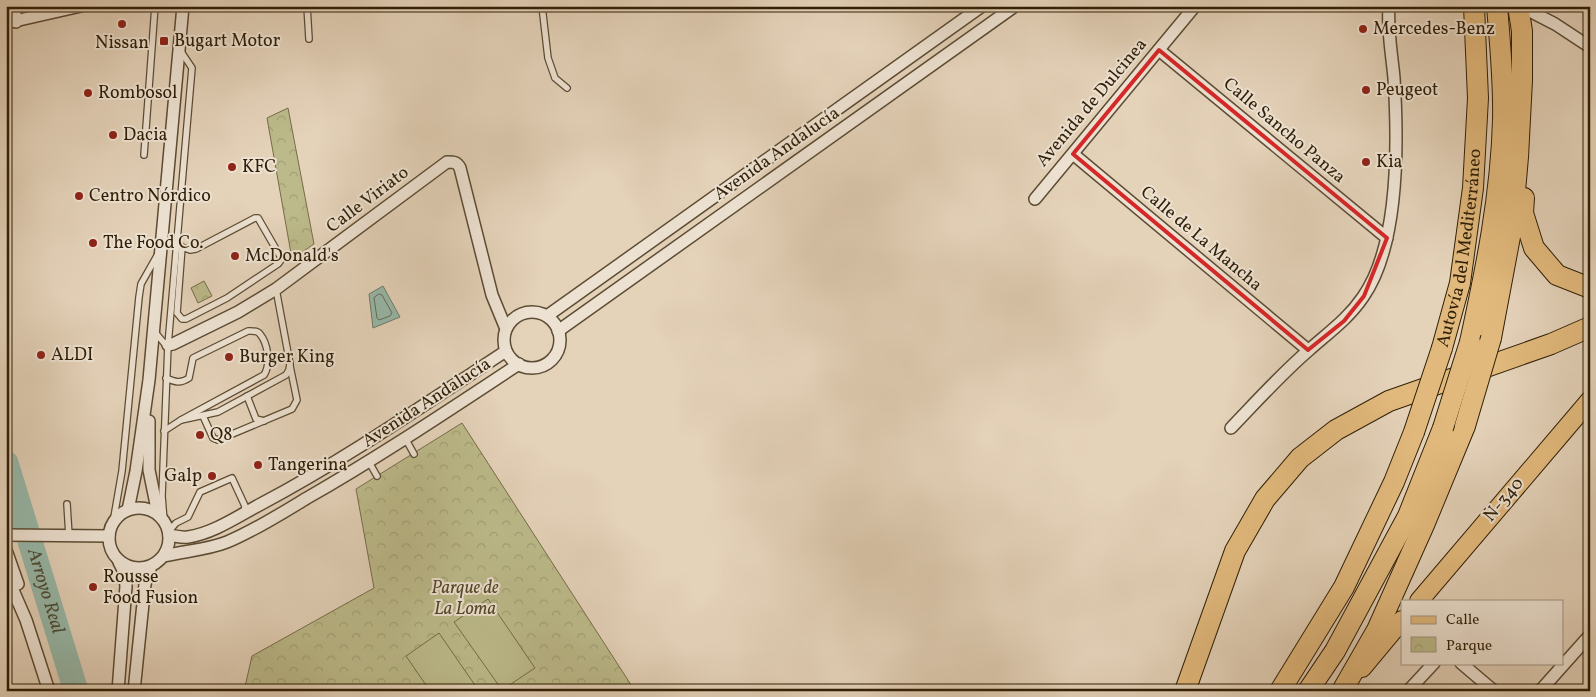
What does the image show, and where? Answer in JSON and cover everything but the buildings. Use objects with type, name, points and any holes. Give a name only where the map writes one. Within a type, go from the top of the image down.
[{"type":"highway","name":"Autovía del Mediterráneo","points":[[1280,691],[1344,587],[1394,482],[1414,432],[1442,348],[1460,283],[1473,188],[1478,98],[1474,6]]},
{"type":"highway","name":"Autovía del Mediterráneo","points":[[1308,691],[1335,651],[1408,516],[1443,428],[1470,342],[1498,196],[1503,120],[1497,6]]},
{"type":"highway","points":[[1343,690],[1378,630],[1424,525],[1465,426],[1491,338],[1512,226],[1518,157],[1522,80],[1522,31],[1519,6]]},
{"type":"highway","points":[[1522,80],[1527,142],[1523,213],[1534,248],[1557,275],[1590,288]]},
{"type":"highway","points":[[1185,691],[1235,551],[1265,498],[1300,458],[1336,430],[1389,401],[1551,344],[1590,327]]},
{"type":"main road","name":"N-340","points":[[1420,600],[1590,400]]},
{"type":"main road","points":[[1343,690],[1401,621]]},
{"type":"street","points":[[14,6],[11,23],[81,6]]},
{"type":"street","points":[[128,510],[136,471],[149,380],[183,6]]},
{"type":"street","name":"Avenida Andalucía","points":[[547,316],[982,6]]},
{"type":"street","name":"Avenida Andalucía","points":[[558,331],[1015,6]]},
{"type":"street","name":"Avenida de Dulcinea","points":[[1035,200],[1195,6]]},
{"type":"street","points":[[1231,428],[1308,350],[1344,320],[1364,296],[1378,269],[1387,238],[1393,192],[1396,138],[1389,6]]},
{"type":"street","points":[[1519,6],[1555,24],[1590,47]]},
{"type":"street","name":"Calle Sancho Panza","points":[[1160,50],[1387,238]]},
{"type":"street","name":"Calle de La Mancha","points":[[1073,154],[1308,350]]},
{"type":"street","name":"Calle Viriato","points":[[168,345],[238,312],[276,289],[447,162],[457,163],[460,168],[492,295],[506,329]]},
{"type":"street","points":[[529,312],[547,316],[554,323],[560,339],[559,348],[555,356],[549,362],[532,368],[519,364],[506,351],[504,338],[506,329],[519,315],[529,312]]},
{"type":"street","name":"Avenida Andalucía","points":[[165,525],[178,537],[188,537],[205,532],[244,513],[345,456],[506,351]]},
{"type":"street","name":"Avenida Andalucía","points":[[164,556],[212,547],[227,542],[292,507],[369,462],[519,364]]},
{"type":"street","points":[[119,562],[136,568],[151,566],[164,556],[169,546],[149,470],[149,380]]},
{"type":"street","points":[[118,691],[126,586],[124,572],[112,551],[109,536],[113,523],[128,510],[142,508],[165,525]]},
{"type":"street","points":[[6,535],[109,536]]},
{"type":"street","points":[[6,550],[22,596],[26,620]]},
{"type":"street","points":[[134,691],[145,584],[151,566]]},
{"type":"street","points":[[6,574],[26,620],[49,691]]},
{"type":"street","points":[[1540,691],[1590,635]]},
{"type":"street","points":[[1408,691],[1433,664]]},
{"type":"street","points":[[1462,664],[1494,691]]},
{"type":"lane","points":[[144,155],[155,6]]},
{"type":"lane","points":[[307,6],[309,39]]},
{"type":"lane","points":[[542,6],[548,58],[555,78],[567,88]]},
{"type":"lane","points":[[179,49],[192,68],[179,245],[166,378],[162,496],[165,525],[176,523],[188,517],[200,492],[232,478],[245,506],[244,513]]},
{"type":"lane","points":[[254,218],[258,218],[261,220],[280,256],[280,260],[278,264],[227,298],[186,319],[182,319],[177,314],[179,245],[190,250],[196,249],[254,218]]},
{"type":"lane","points":[[113,523],[122,471],[138,297],[141,284],[162,246]]},
{"type":"lane","points":[[203,416],[213,438],[218,440],[296,406],[297,400],[276,289]]},
{"type":"lane","points":[[154,330],[164,343],[168,345]]},
{"type":"lane","points":[[164,431],[264,374],[268,368],[267,351],[260,334],[255,331],[248,331],[193,358],[188,378],[183,382],[166,378]]},
{"type":"lane","points":[[181,420],[218,412],[286,374],[290,364]]},
{"type":"lane","points":[[247,396],[256,419],[265,421]]},
{"type":"lane","points":[[405,438],[414,454]]},
{"type":"lane","points":[[369,462],[377,476]]},
{"type":"lane","points":[[67,504],[70,536]]},
{"type":"highlighted area","points":[[1159,50],[1387,238],[1364,296],[1344,321],[1308,350],[1073,154]]},
{"type":"green space","points":[[288,108],[314,244],[292,259],[267,118]]},
{"type":"green space","points":[[204,281],[212,296],[198,303],[191,288]]},
{"type":"green space","name":"Parque de La Loma","points":[[462,423],[635,691],[244,691],[252,656],[374,588],[356,489]]},
{"type":"green space","points":[[488,599],[535,668],[502,690],[454,622]]},
{"type":"green space","points":[[439,633],[479,691],[430,691],[406,656]]},
{"type":"water","points":[[383,286],[400,317],[373,328],[369,294]]},
{"type":"waterway","name":"Arroyo Real","points":[[6,463],[76,691]]},
{"type":"place","name":"Nissan","points":[[122,24]]},
{"type":"place","name":"Mercedes-Benz","points":[[1363,29]]},
{"type":"place","name":"Bugart Motor","points":[[164,41]]},
{"type":"place","name":"Peugeot","points":[[1366,90]]},
{"type":"place","name":"Rombosol","points":[[88,93]]},
{"type":"place","name":"Dacia","points":[[113,135]]},
{"type":"place","name":"Kia","points":[[1366,162]]},
{"type":"place","name":"KFC","points":[[232,167]]},
{"type":"place","name":"Centro Nórdico","points":[[79,196]]},
{"type":"place","name":"The Food Co.","points":[[93,243]]},
{"type":"place","name":"McDonald's","points":[[235,256]]},
{"type":"place","name":"ALDI","points":[[41,355]]},
{"type":"place","name":"Burger King","points":[[229,357]]},
{"type":"place","name":"Q8","points":[[200,435]]},
{"type":"place","name":"Tangerina","points":[[258,465]]},
{"type":"place","name":"Galp","points":[[212,476]]},
{"type":"place","name":"Rousse Food Fusion","points":[[93,587]]}]
